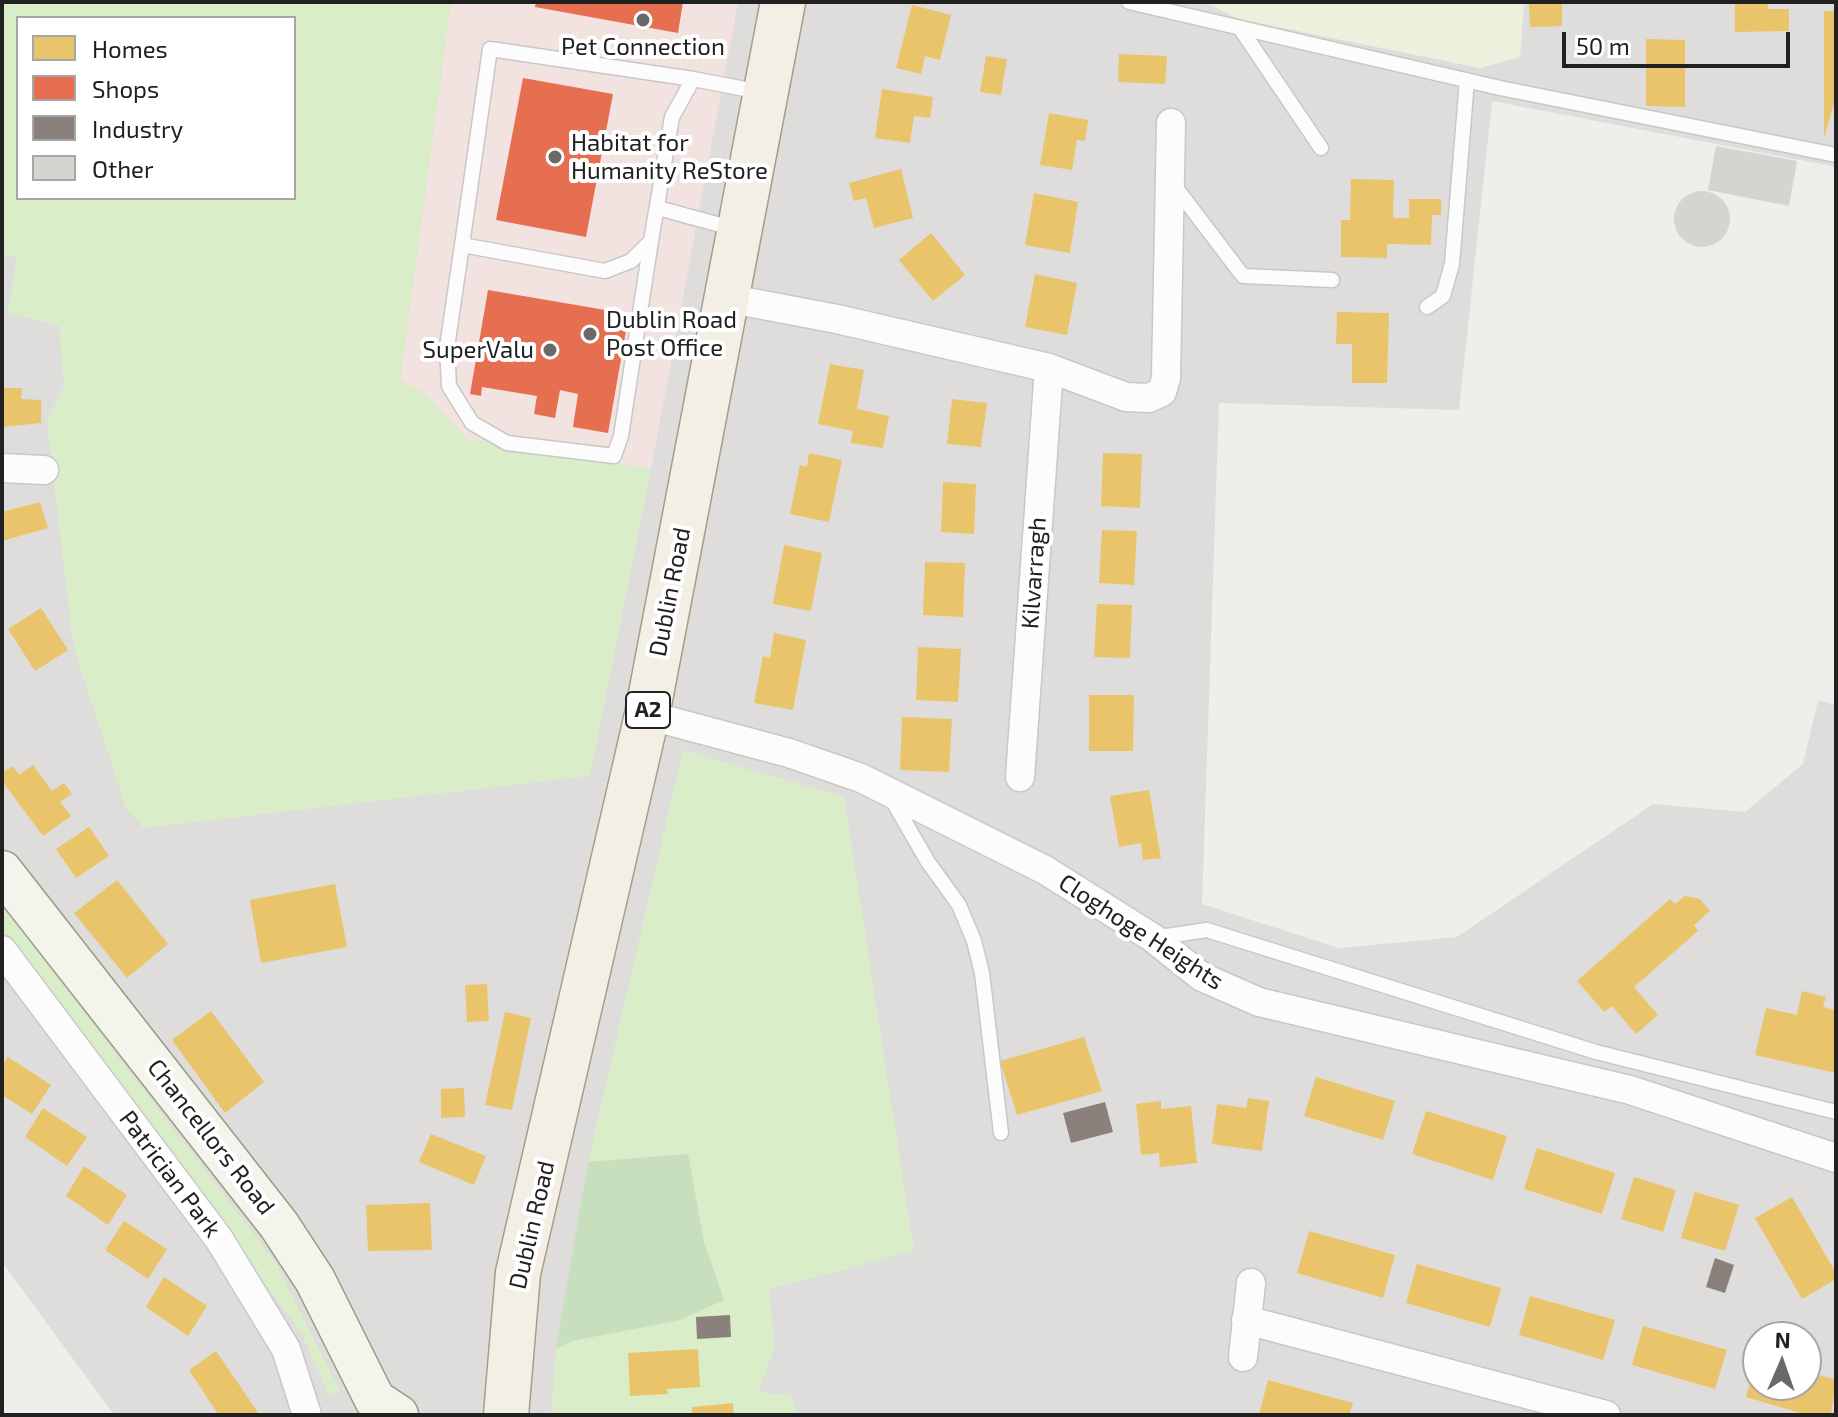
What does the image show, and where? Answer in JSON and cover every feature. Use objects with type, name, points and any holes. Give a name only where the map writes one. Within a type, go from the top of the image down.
[{"type":"main road","name":"Dublin Road","points":[[506,1415],[518,1273],[566,1078],[647,715],[783,2]]},
{"type":"street","points":[[726,298],[837,319],[1049,368],[1126,397],[1149,398],[1162,392],[1169,304],[1171,123]]},
{"type":"street","name":"Kilvarragh","points":[[1020,777],[1049,368]]},
{"type":"street","points":[[2,468],[44,470]]},
{"type":"street","name":"Cloghoge Heights","points":[[647,715],[789,753],[887,791],[1045,870],[1153,938],[1202,977],[1259,1002],[1630,1090],[1836,1158]]},
{"type":"street","name":"Chancellors Road","points":[[2,871],[279,1225],[315,1280],[375,1400],[398,1415]]},
{"type":"street","name":"Patrician Park","points":[[2,950],[219,1239],[286,1349],[307,1415]]},
{"type":"street","points":[[1243,1357],[1251,1283]]},
{"type":"street","points":[[1246,1320],[1606,1415]]},
{"type":"lane","points":[[1129,2],[1467,80],[1836,155]]},
{"type":"lane","points":[[1240,28],[1321,148]]},
{"type":"lane","points":[[693,79],[672,117],[621,436],[614,456],[507,443],[472,423],[449,386],[447,347],[490,49],[693,79],[765,93]]},
{"type":"lane","points":[[1427,307],[1443,296],[1452,264],[1467,80]]},
{"type":"lane","points":[[1171,181],[1243,276],[1332,280]]},
{"type":"lane","points":[[658,208],[739,230]]},
{"type":"lane","points":[[462,245],[605,271],[631,261],[651,241]]},
{"type":"lane","points":[[887,791],[928,862],[959,905],[974,941],[982,973],[1001,1133]]},
{"type":"lane","points":[[1153,938],[1207,930],[1596,1052],[1836,1112]]},
{"type":"shaded area","points":[[2,2],[1836,2],[1836,167],[1492,101],[1459,410],[1219,403],[1202,904],[1339,948],[1457,937],[1653,804],[1745,812],[1803,764],[1818,700],[1836,705],[1836,1415],[114,1415],[2,1262]]},
{"type":"shaded area","points":[[451,2],[738,2],[651,469],[467,439],[426,394],[400,380]]},
{"type":"green space","points":[[2,2],[451,2],[400,380],[426,394],[467,439],[651,469],[590,776],[144,828],[126,808],[73,645],[47,421],[64,387],[59,326],[8,312],[17,257],[2,255]]},
{"type":"green space","points":[[1204,2],[1524,2],[1520,57],[1480,68],[1238,19]]},
{"type":"green space","points":[[683,750],[844,797],[914,1251],[769,1289],[775,1346],[758,1392],[791,1395],[797,1415],[551,1415],[556,1349],[572,1341],[724,1300],[704,1242],[688,1154],[588,1162]]},
{"type":"green space","points":[[2,906],[273,1259],[341,1392],[330,1396],[301,1332],[2,935]]},
{"type":"green space","points":[[688,1154],[704,1242],[724,1300],[680,1320],[572,1341],[556,1349],[588,1162]]},
{"type":"building: Homes","points":[[1529,2],[1562,2],[1562,26],[1530,27]]},
{"type":"building: Homes","points":[[1735,2],[1768,2],[1768,9],[1789,9],[1789,31],[1735,32]]},
{"type":"building: Homes","points":[[912,5],[951,15],[940,60],[925,56],[921,74],[896,68]]},
{"type":"building: Homes","points":[[1824,11],[1836,11],[1836,96],[1824,138]]},
{"type":"building: Homes","points":[[1646,39],[1685,40],[1685,107],[1646,106]]},
{"type":"building: Homes","points":[[1119,54],[1167,56],[1165,84],[1118,82]]},
{"type":"building: Homes","points":[[986,56],[1007,59],[1001,95],[980,92]]},
{"type":"building: Homes","points":[[882,89],[933,97],[930,118],[914,116],[910,143],[875,138]]},
{"type":"building: Homes","points":[[1049,113],[1088,120],[1085,141],[1077,140],[1072,170],[1040,165]]},
{"type":"building: Homes","points":[[901,169],[913,218],[874,228],[866,198],[854,201],[849,183]]},
{"type":"building: Homes","points":[[1351,179],[1394,180],[1393,218],[1409,218],[1409,199],[1441,199],[1441,215],[1432,215],[1431,245],[1387,244],[1387,258],[1341,257],[1341,220],[1350,220]]},
{"type":"building: Homes","points":[[1034,193],[1078,202],[1070,253],[1025,245]]},
{"type":"building: Homes","points":[[931,233],[965,275],[933,301],[899,260]]},
{"type":"building: Homes","points":[[1035,274],[1077,283],[1067,335],[1025,327]]},
{"type":"building: Homes","points":[[1337,312],[1389,313],[1387,383],[1352,383],[1352,344],[1336,344]]},
{"type":"building: Homes","points":[[830,364],[864,370],[857,409],[889,416],[883,448],[851,443],[853,431],[818,424]]},
{"type":"building: Homes","points":[[2,388],[22,388],[21,399],[41,400],[41,423],[2,427]]},
{"type":"building: Homes","points":[[952,399],[987,403],[981,447],[947,444]]},
{"type":"building: Homes","points":[[809,453],[842,460],[829,522],[790,514],[800,465],[807,467]]},
{"type":"building: Homes","points":[[1103,453],[1142,454],[1140,508],[1101,506]]},
{"type":"building: Homes","points":[[943,482],[976,484],[974,534],[941,532]]},
{"type":"building: Homes","points":[[40,502],[48,528],[2,541],[2,512]]},
{"type":"building: Homes","points":[[1102,530],[1137,531],[1134,585],[1099,583]]},
{"type":"building: Homes","points":[[784,545],[822,553],[811,611],[773,604]]},
{"type":"building: Homes","points":[[925,562],[965,563],[963,617],[923,615]]},
{"type":"building: Homes","points":[[1097,604],[1132,605],[1130,658],[1094,657]]},
{"type":"building: Homes","points":[[41,608],[68,650],[35,671],[8,629]]},
{"type":"building: Homes","points":[[774,633],[806,640],[793,710],[754,703],[763,656],[770,658]]},
{"type":"building: Homes","points":[[918,647],[961,649],[958,702],[916,700]]},
{"type":"building: Homes","points":[[1089,695],[1134,695],[1133,751],[1089,751]]},
{"type":"building: Homes","points":[[902,717],[952,719],[949,772],[900,770]]},
{"type":"building: Homes","points":[[33,765],[52,791],[64,783],[72,794],[60,802],[71,816],[43,836],[2,781],[2,773],[13,766],[19,775]]},
{"type":"building: Homes","points":[[1149,790],[1161,858],[1143,860],[1141,843],[1119,847],[1110,796]]},
{"type":"building: Homes","points":[[89,827],[109,856],[76,878],[56,849]]},
{"type":"building: Homes","points":[[117,880],[168,944],[127,978],[74,913]]},
{"type":"building: Homes","points":[[335,884],[347,947],[261,963],[250,900]]},
{"type":"building: Homes","points":[[1685,896],[1700,899],[1710,911],[1694,925],[1698,931],[1634,987],[1658,1015],[1636,1034],[1612,1006],[1604,1012],[1577,981],[1670,899],[1675,904]]},
{"type":"building: Homes","points":[[487,984],[489,1021],[467,1022],[465,985]]},
{"type":"building: Homes","points":[[1802,991],[1826,997],[1823,1007],[1836,1010],[1836,1073],[1755,1055],[1766,1008],[1797,1015]]},
{"type":"building: Homes","points":[[211,1011],[264,1082],[225,1113],[172,1040]]},
{"type":"building: Homes","points":[[505,1012],[531,1018],[512,1110],[485,1105]]},
{"type":"building: Homes","points":[[1084,1037],[1102,1091],[1017,1115],[1000,1061]]},
{"type":"building: Homes","points":[[8,1057],[51,1085],[32,1114],[2,1095],[2,1066]]},
{"type":"building: Homes","points":[[1316,1077],[1395,1101],[1383,1140],[1304,1116]]},
{"type":"building: Homes","points":[[464,1088],[465,1117],[441,1118],[441,1089]]},
{"type":"building: Homes","points":[[1248,1098],[1269,1101],[1262,1151],[1212,1144],[1217,1104],[1246,1108]]},
{"type":"building: Homes","points":[[1161,1101],[1161,1109],[1191,1106],[1197,1163],[1160,1167],[1159,1153],[1141,1155],[1136,1104]]},
{"type":"building: Homes","points":[[43,1108],[87,1137],[67,1166],[25,1137]]},
{"type":"building: Homes","points":[[1426,1111],[1507,1136],[1493,1180],[1412,1154]]},
{"type":"building: Homes","points":[[431,1134],[486,1156],[474,1185],[419,1162]]},
{"type":"building: Homes","points":[[1537,1148],[1615,1173],[1602,1214],[1524,1189]]},
{"type":"building: Homes","points":[[84,1166],[127,1195],[108,1225],[66,1196]]},
{"type":"building: Homes","points":[[1634,1177],[1676,1190],[1663,1232],[1621,1219]]},
{"type":"building: Homes","points":[[1695,1192],[1739,1205],[1725,1251],[1681,1238]]},
{"type":"building: Homes","points":[[1792,1197],[1836,1273],[1836,1279],[1802,1299],[1755,1218]]},
{"type":"building: Homes","points":[[430,1203],[432,1250],[368,1251],[366,1205]]},
{"type":"building: Homes","points":[[124,1221],[167,1249],[148,1279],[105,1250]]},
{"type":"building: Homes","points":[[1309,1231],[1395,1255],[1383,1298],[1297,1273]]},
{"type":"building: Homes","points":[[1417,1264],[1501,1288],[1490,1327],[1406,1303]]},
{"type":"building: Homes","points":[[164,1277],[207,1306],[188,1336],[146,1307]]},
{"type":"building: Homes","points":[[1530,1296],[1615,1320],[1603,1360],[1519,1335]]},
{"type":"building: Homes","points":[[1643,1326],[1727,1350],[1715,1389],[1632,1365]]},
{"type":"building: Homes","points":[[698,1349],[700,1387],[667,1389],[668,1394],[630,1396],[628,1353]]},
{"type":"building: Homes","points":[[216,1351],[260,1415],[219,1415],[216,1411],[189,1370]]},
{"type":"building: Homes","points":[[1822,1376],[1836,1380],[1831,1415],[1807,1415],[1760,1401],[1822,1401]]},
{"type":"building: Homes","points":[[1268,1380],[1353,1403],[1349,1415],[1259,1415]]},
{"type":"building: Homes","points":[[733,1403],[734,1415],[692,1415],[692,1407]]},
{"type":"building: Shops","name":"Pet Connection","points":[[536,2],[683,2],[678,33],[535,7]]},
{"type":"building: Shops","name":"Habitat for Humanity ReStore","points":[[523,78],[613,94],[586,237],[496,220]]},
{"type":"building: Shops","name":"SuperValu","points":[[488,290],[629,314],[608,433],[573,427],[578,394],[560,390],[555,418],[534,414],[537,396],[482,387],[481,396],[470,394]]},
{"type":"building: Industry","points":[[1105,1102],[1113,1132],[1071,1143],[1063,1113]]},
{"type":"building: Industry","points":[[1715,1258],[1734,1265],[1725,1293],[1706,1287]]},
{"type":"building: Industry","points":[[730,1315],[731,1337],[697,1339],[696,1317]]},
{"type":"building: Other","points":[[1716,146],[1797,161],[1789,206],[1708,190]]},
{"type":"building: Other","points":[[1702,191],[1722,199],[1730,219],[1722,239],[1702,247],[1682,239],[1674,219],[1682,199]]},
{"type":"place","name":"Pet Connection","points":[[643,20]]},
{"type":"place","name":"Habitat for Humanity ReStore","points":[[555,157]]},
{"type":"place","name":"Dublin Road Post Office","points":[[590,334]]},
{"type":"place","name":"SuperValu","points":[[550,350]]}]
